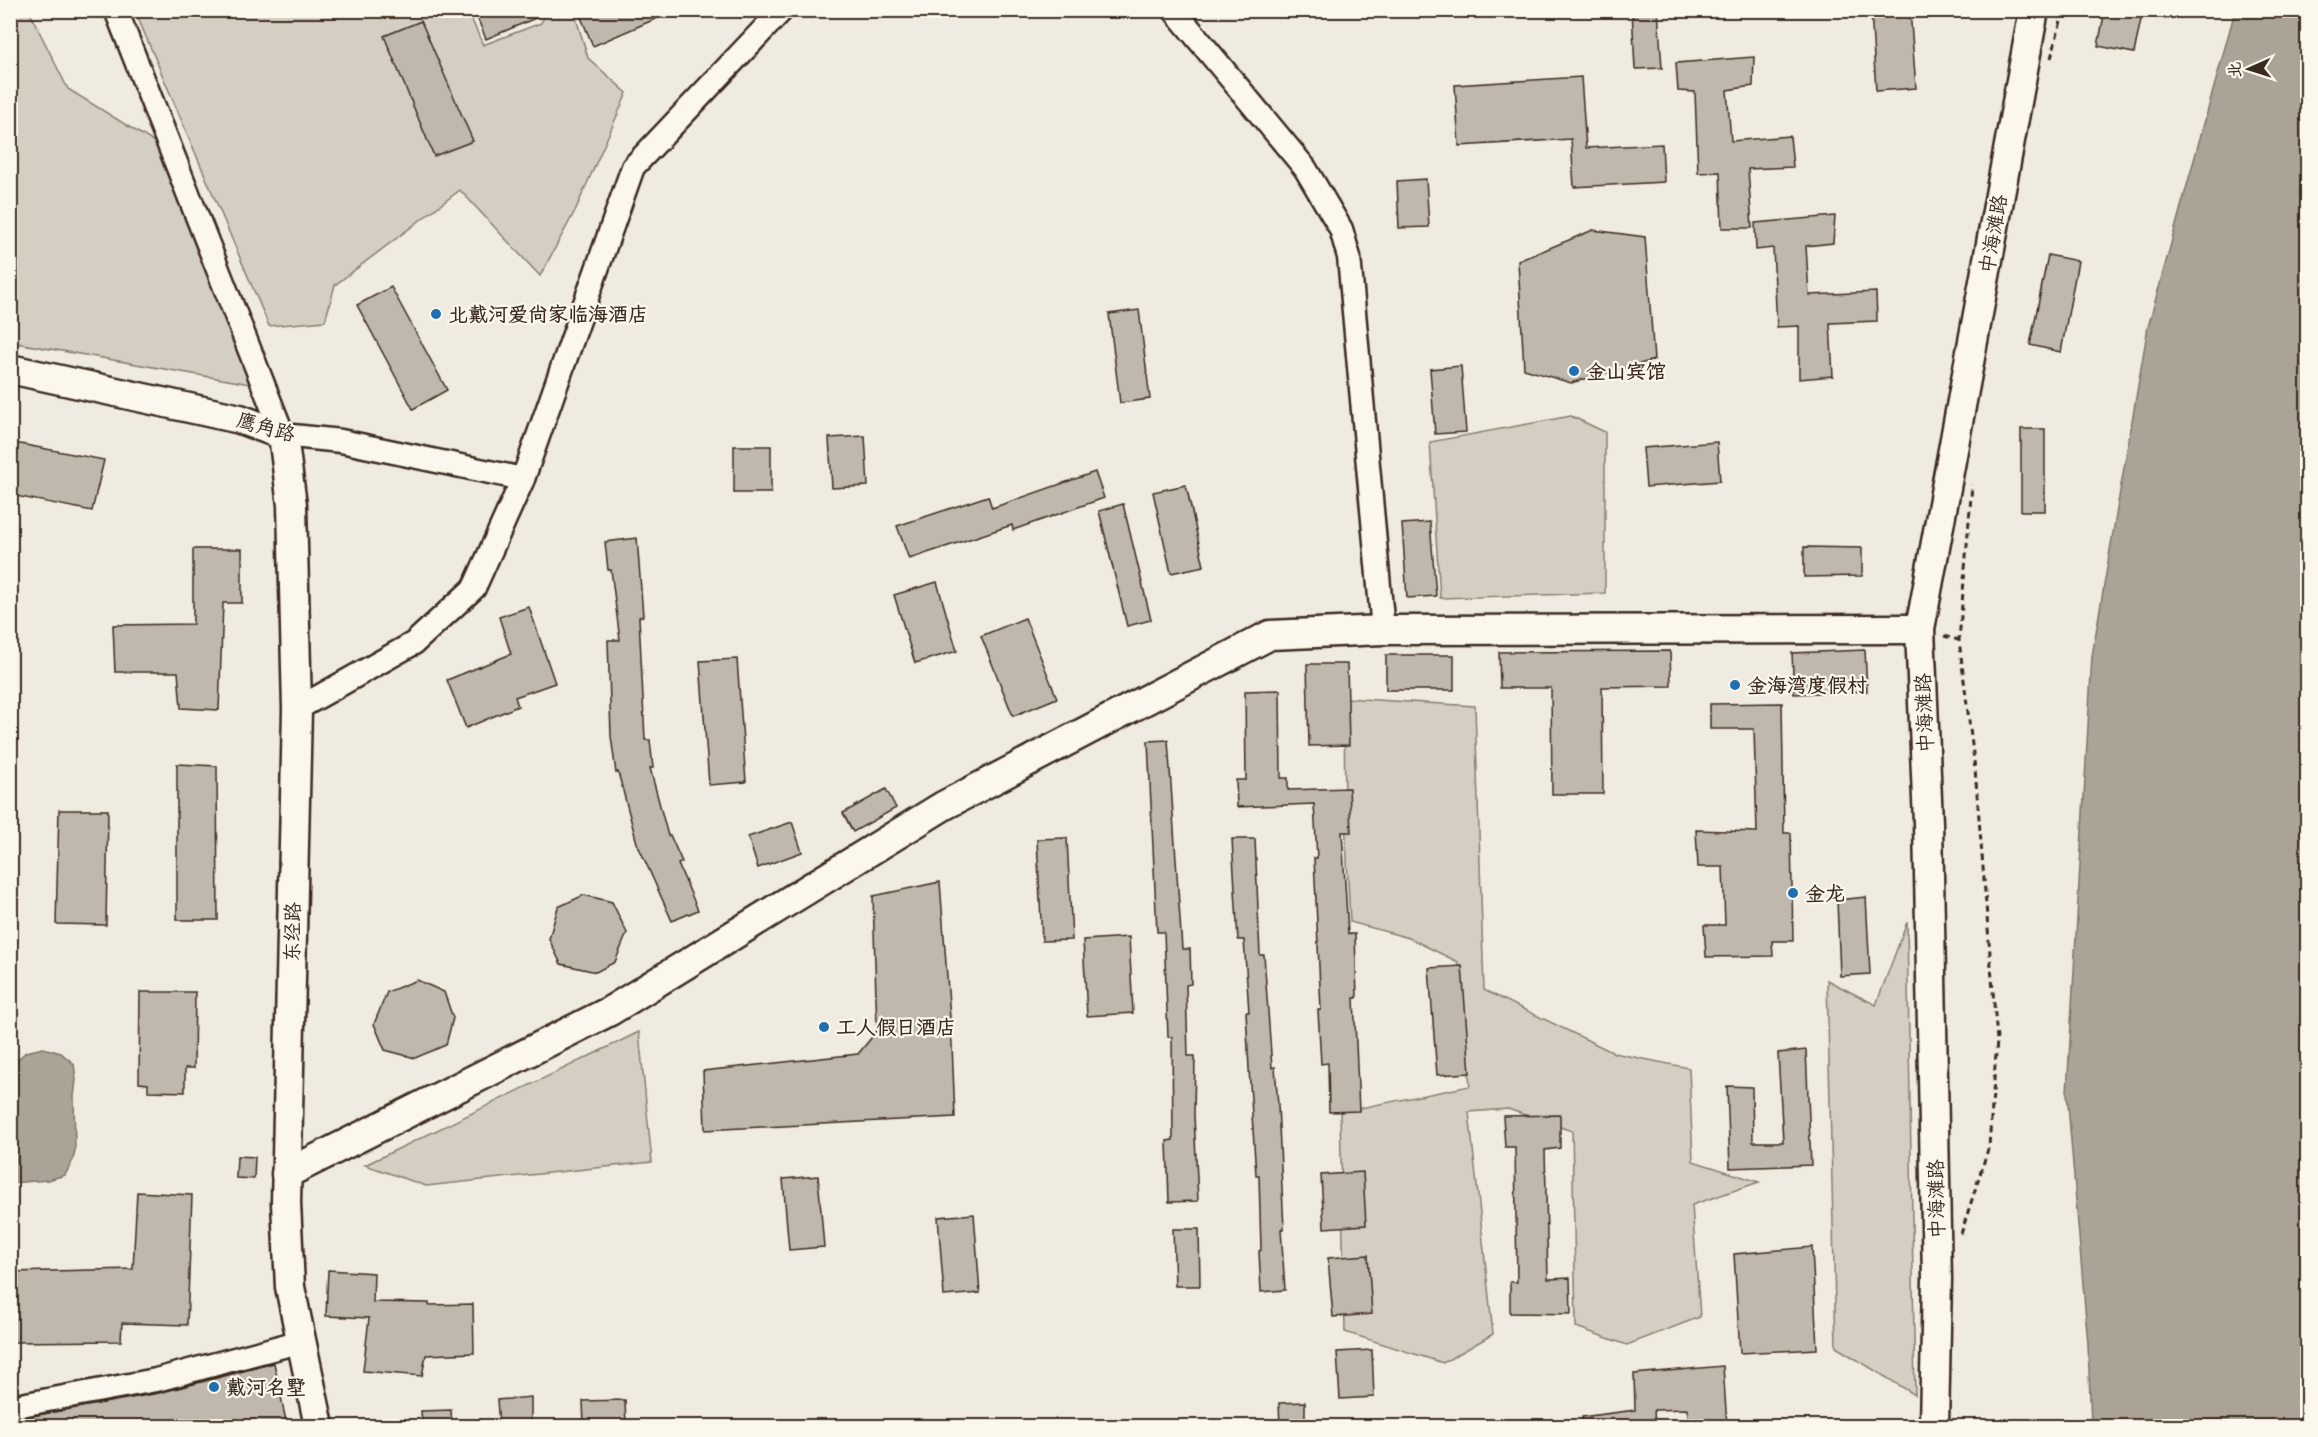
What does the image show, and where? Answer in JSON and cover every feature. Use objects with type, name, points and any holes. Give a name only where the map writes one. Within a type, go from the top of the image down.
[{"type":"main road","name":"中海滩路","points":[[1934,1426],[1937,1280],[1928,824],[1920,629],[2034,10]]},
{"type":"main road","name":"鹰角路","points":[[10,369],[240,419],[283,435]]},
{"type":"main road","name":"东经路","points":[[283,435],[292,505],[297,709],[286,1174],[290,1287],[319,1426]]},
{"type":"main road","points":[[286,1174],[610,1011],[943,806],[1270,635],[1383,630],[1920,629]]},
{"type":"street","points":[[116,10],[283,435]]},
{"type":"street","points":[[297,709],[414,643],[474,588],[523,479],[633,168],[782,10]]},
{"type":"street","points":[[1174,10],[1305,168],[1341,229],[1349,257],[1383,630]]},
{"type":"street","name":"鹰角路","points":[[283,435],[341,441],[523,479]]},
{"type":"street","points":[[10,1407],[156,1380],[302,1341]]},
{"type":"path","points":[[2049,66],[2064,10]]},
{"type":"path","points":[[1960,1236],[1989,1146],[1997,1040],[1975,769],[1959,640],[1972,479]]},
{"type":"shaded area","points":[[10,11],[29,11],[68,89],[157,144],[250,384],[11,342]]},
{"type":"shaded area","points":[[135,11],[468,11],[483,45],[541,23],[547,11],[574,11],[588,58],[627,93],[575,211],[540,276],[460,190],[335,285],[325,321],[269,326]]},
{"type":"shaded area","points":[[2235,11],[2307,11],[2307,1426],[2091,1426],[2088,1344],[2067,1093],[2092,656],[2148,327]]},
{"type":"shaded area","points":[[1571,416],[1605,432],[1605,593],[1440,598],[1430,442]]},
{"type":"shaded area","points":[[1344,698],[1475,706],[1484,990],[1614,1053],[1689,1068],[1693,1161],[1759,1182],[1692,1205],[1700,1317],[1627,1345],[1576,1327],[1572,1131],[1508,1109],[1469,1112],[1493,1334],[1443,1363],[1345,1332],[1340,1112],[1470,1086],[1458,962],[1409,938],[1350,922],[1345,818]]},
{"type":"shaded area","points":[[1907,922],[1915,1395],[1836,1347],[1827,980],[1876,1005]]},
{"type":"shaded area","points":[[639,1032],[652,1162],[426,1186],[365,1165]]},
{"type":"shaded area","points":[[43,1048],[61,1053],[74,1064],[76,1080],[73,1160],[65,1175],[48,1180],[11,1183],[11,1065],[26,1052]]},
{"type":"building","points":[[474,10],[552,10],[552,11],[486,39]]},
{"type":"building","points":[[578,10],[676,10],[593,46]]},
{"type":"building","points":[[1632,10],[1658,10],[1662,68],[1635,69]]},
{"type":"building","points":[[1871,10],[1910,10],[1916,88],[1876,91]]},
{"type":"building","points":[[2105,10],[2143,10],[2134,53],[2098,46]]},
{"type":"building","points":[[421,21],[473,141],[434,156],[384,36]]},
{"type":"building","points":[[1754,57],[1753,86],[1727,90],[1731,141],[1790,136],[1793,167],[1748,169],[1752,228],[1722,228],[1720,172],[1698,173],[1695,92],[1678,91],[1676,63]]},
{"type":"building","points":[[1581,77],[1586,148],[1662,144],[1664,182],[1574,187],[1571,139],[1459,146],[1455,85]]},
{"type":"building","points":[[1426,179],[1429,227],[1399,228],[1397,181]]},
{"type":"building","points":[[1835,216],[1833,243],[1806,246],[1809,295],[1876,292],[1877,321],[1830,323],[1833,376],[1799,379],[1799,326],[1777,327],[1773,248],[1756,250],[1755,223]]},
{"type":"building","points":[[1593,230],[1645,237],[1654,360],[1571,383],[1524,369],[1518,261]]},
{"type":"building","points":[[2048,255],[2078,261],[2061,352],[2030,345]]},
{"type":"building","points":[[391,287],[447,390],[413,409],[357,305]]},
{"type":"building","points":[[1139,310],[1150,399],[1120,403],[1109,314]]},
{"type":"building","points":[[1461,366],[1466,432],[1435,434],[1430,369]]},
{"type":"building","points":[[2021,429],[2045,429],[2045,511],[2021,511]]},
{"type":"building","points":[[865,436],[868,486],[832,488],[829,438]]},
{"type":"building","points":[[10,442],[104,460],[92,511],[10,495]]},
{"type":"building","points":[[1717,442],[1720,481],[1646,487],[1643,448]]},
{"type":"building","points":[[734,446],[771,446],[771,493],[734,493]]},
{"type":"building","points":[[1095,472],[1104,498],[1013,530],[1012,525],[909,559],[897,526],[988,496],[992,508]]},
{"type":"building","points":[[1186,485],[1204,566],[1171,573],[1153,492]]},
{"type":"building","points":[[1123,504],[1151,620],[1127,626],[1099,511]]},
{"type":"building","points":[[1430,522],[1436,596],[1407,598],[1402,524]]},
{"type":"building","points":[[637,538],[643,616],[639,617],[645,740],[650,740],[653,768],[650,768],[668,836],[670,835],[682,862],[678,864],[698,910],[672,921],[637,843],[618,772],[616,773],[611,736],[608,640],[620,640],[605,542]]},
{"type":"building","points":[[1804,547],[1862,548],[1862,576],[1804,577]]},
{"type":"building","points":[[193,549],[242,549],[242,603],[223,603],[219,710],[181,708],[178,672],[115,672],[113,625],[193,624]]},
{"type":"building","points":[[937,582],[957,651],[915,663],[894,595]]},
{"type":"building","points":[[529,607],[555,683],[515,697],[518,706],[466,728],[447,680],[511,654],[499,617]]},
{"type":"building","points":[[1025,618],[1057,698],[1013,716],[981,636]]},
{"type":"building","points":[[1865,650],[1867,691],[1794,694],[1792,653]]},
{"type":"building","points":[[1670,651],[1671,686],[1602,687],[1603,794],[1552,794],[1551,688],[1500,688],[1499,652]]},
{"type":"building","points":[[1386,655],[1454,655],[1454,690],[1386,690]]},
{"type":"building","points":[[737,659],[746,782],[709,785],[700,661]]},
{"type":"building","points":[[1307,664],[1347,664],[1349,745],[1309,746]]},
{"type":"building","points":[[1280,690],[1281,778],[1288,778],[1288,790],[1349,788],[1351,832],[1342,832],[1348,934],[1355,934],[1357,998],[1354,998],[1359,1111],[1329,1112],[1328,1063],[1321,1064],[1314,804],[1237,807],[1236,780],[1246,780],[1245,691]]},
{"type":"building","points":[[1782,703],[1784,833],[1791,833],[1793,941],[1772,941],[1773,956],[1706,957],[1704,925],[1725,925],[1723,867],[1698,867],[1696,830],[1757,832],[1754,729],[1710,729],[1710,704]]},
{"type":"building","points":[[1168,740],[1182,949],[1190,949],[1191,984],[1186,985],[1188,1056],[1195,1056],[1194,1115],[1198,1201],[1169,1202],[1167,1141],[1173,1140],[1172,1037],[1168,1037],[1164,932],[1157,932],[1148,741]]},
{"type":"building","points":[[177,764],[217,766],[218,920],[177,920]]},
{"type":"building","points":[[886,789],[896,808],[853,832],[843,813]]},
{"type":"building","points":[[59,810],[108,810],[106,925],[56,924]]},
{"type":"building","points":[[792,822],[802,852],[758,868],[748,837]]},
{"type":"building","points":[[1067,838],[1072,940],[1042,941],[1037,839]]},
{"type":"building","points":[[1232,839],[1255,839],[1260,955],[1264,955],[1272,1068],[1275,1067],[1278,1105],[1285,1290],[1261,1292],[1259,1175],[1256,1175],[1249,1069],[1246,1012],[1249,1012],[1244,940],[1238,940]]},
{"type":"building","points":[[940,882],[955,1117],[705,1130],[703,1071],[858,1054],[877,1031],[873,896]]},
{"type":"building","points":[[584,895],[612,902],[627,933],[615,962],[596,972],[561,964],[549,939],[558,907]]},
{"type":"building","points":[[1866,897],[1870,974],[1840,976],[1837,900]]},
{"type":"building","points":[[1129,937],[1133,1013],[1087,1016],[1083,940]]},
{"type":"building","points":[[1462,966],[1470,1073],[1437,1075],[1429,968]]},
{"type":"building","points":[[417,980],[444,992],[453,1018],[446,1045],[415,1058],[385,1050],[374,1024],[387,992]]},
{"type":"building","points":[[140,992],[195,992],[194,1068],[185,1068],[185,1092],[148,1091],[148,1084],[139,1083]]},
{"type":"building","points":[[1806,1050],[1811,1165],[1730,1168],[1727,1086],[1752,1087],[1753,1142],[1783,1142],[1778,1053]]},
{"type":"building","points":[[1560,1115],[1560,1148],[1545,1150],[1548,1279],[1570,1278],[1571,1314],[1510,1313],[1510,1282],[1517,1282],[1515,1147],[1505,1147],[1503,1116]]},
{"type":"building","points":[[237,1156],[255,1157],[254,1179],[236,1178]]},
{"type":"building","points":[[1363,1172],[1366,1225],[1324,1228],[1321,1175]]},
{"type":"building","points":[[818,1176],[824,1247],[789,1250],[783,1179]]},
{"type":"building","points":[[137,1192],[192,1195],[187,1325],[122,1323],[121,1341],[10,1342],[10,1272],[133,1269]]},
{"type":"building","points":[[974,1214],[980,1293],[944,1296],[938,1217]]},
{"type":"building","points":[[1173,1229],[1199,1229],[1200,1286],[1175,1286]]},
{"type":"building","points":[[1812,1247],[1817,1349],[1740,1353],[1734,1254]]},
{"type":"building","points":[[1368,1255],[1372,1314],[1333,1317],[1328,1258]]},
{"type":"building","points":[[328,1270],[374,1273],[373,1302],[429,1303],[429,1305],[473,1304],[474,1353],[426,1355],[422,1376],[363,1371],[369,1318],[326,1316]]},
{"type":"building","points":[[1372,1350],[1374,1397],[1340,1399],[1337,1352]]},
{"type":"building","name":"戴河名墅","points":[[274,1363],[287,1426],[10,1426],[10,1420],[159,1393]]},
{"type":"building","points":[[1723,1366],[1727,1426],[1689,1426],[1687,1409],[1654,1410],[1655,1426],[1583,1426],[1582,1417],[1635,1410],[1634,1374]]},
{"type":"building","points":[[531,1397],[531,1426],[499,1426],[497,1400]]},
{"type":"building","points":[[625,1400],[626,1426],[584,1426],[583,1401]]},
{"type":"building","points":[[1305,1402],[1305,1426],[1280,1426],[1279,1403]]},
{"type":"building","points":[[451,1410],[452,1426],[422,1426],[421,1411]]},
{"type":"place","name":"北戴河爱尚家临海酒店","points":[[436,314]]},
{"type":"place","name":"金山宾馆","points":[[1574,371]]},
{"type":"place","name":"金海湾度假村","points":[[1735,685]]},
{"type":"place","name":"金龙","points":[[1793,893]]},
{"type":"place","name":"工人假日酒店","points":[[824,1027]]},
{"type":"place","name":"戴河名墅","points":[[214,1387]]}]
